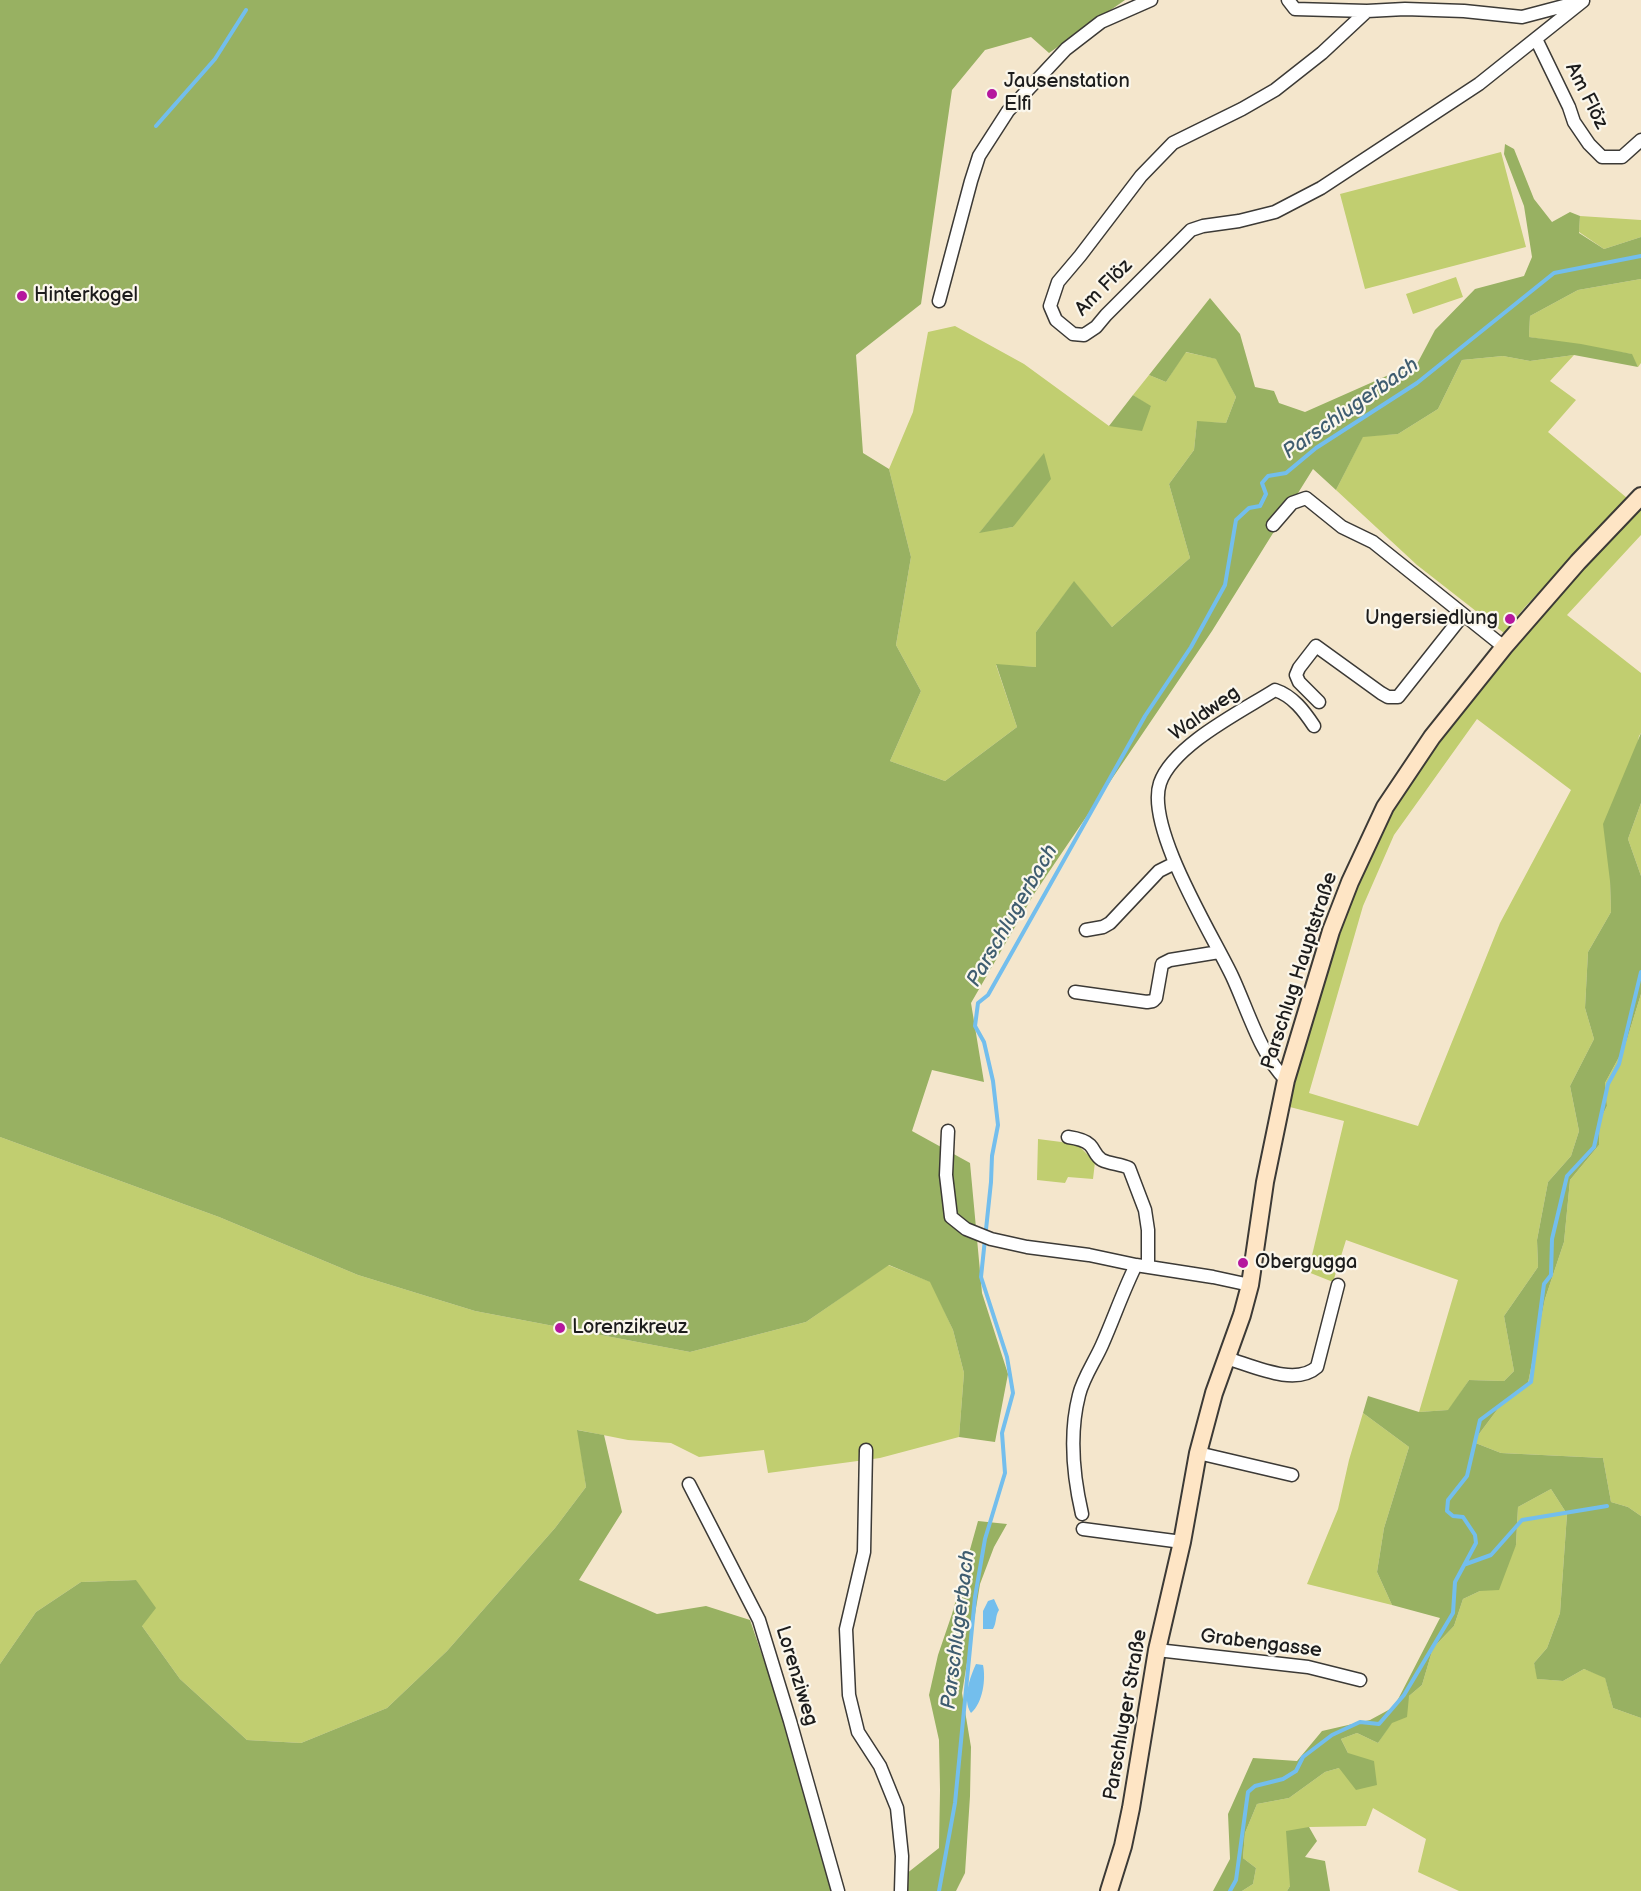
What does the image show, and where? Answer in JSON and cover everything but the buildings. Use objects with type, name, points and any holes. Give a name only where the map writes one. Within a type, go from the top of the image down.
[{"type":"main road","name":"Parschlug Hauptstraße","points":[[1182,1544],[1198,1453],[1214,1393],[1242,1315],[1250,1285],[1265,1182],[1286,1080],[1331,931],[1350,882],[1385,807],[1432,737],[1504,647],[1578,562],[1641,496]]},
{"type":"main road","name":"Parschluger Straße","points":[[1109,1891],[1124,1846],[1157,1650],[1182,1544]]},
{"type":"street","points":[[939,301],[979,156],[1008,111],[1066,49],[1083,35],[1101,22],[1151,0]]},
{"type":"street","name":"Am Flöz","points":[[1288,0],[1295,9],[1464,11],[1522,17],[1584,1]]},
{"type":"street","name":"Am Flöz","points":[[1367,11],[1322,53],[1275,90],[1173,143],[1141,176],[1058,282],[1050,306],[1056,320],[1073,334],[1084,335],[1096,327],[1191,230],[1275,212],[1321,188],[1479,84],[1584,1]]},
{"type":"street","name":"Am Flöz","points":[[1536,39],[1575,122],[1588,144],[1602,157],[1622,157],[1641,140]]},
{"type":"street","points":[[1273,525],[1292,503],[1306,498],[1342,527],[1373,542],[1504,647]]},
{"type":"street","points":[[1319,702],[1299,682],[1296,675],[1316,646],[1381,693],[1388,697],[1398,697],[1463,615]]},
{"type":"street","name":"Waldweg","points":[[1286,1080],[1276,1071],[1245,1008],[1232,975],[1175,863],[1161,817],[1158,795],[1160,782],[1173,761],[1213,728],[1275,690],[1304,710],[1314,726]]},
{"type":"street","points":[[1086,930],[1103,927],[1110,923],[1159,871],[1175,863]]},
{"type":"street","points":[[1075,992],[1153,1001],[1156,998],[1162,964],[1170,960],[1219,951]]},
{"type":"street","points":[[948,1131],[946,1175],[951,1217],[966,1229],[986,1237],[1027,1247],[1089,1255],[1250,1285]]},
{"type":"street","points":[[1068,1137],[1090,1145],[1095,1155],[1105,1161],[1129,1168],[1145,1210],[1148,1230],[1142,1266],[1124,1288],[1102,1345],[1079,1393],[1072,1448],[1082,1514]]},
{"type":"street","points":[[1226,1358],[1283,1375],[1298,1376],[1310,1373],[1317,1366],[1338,1285]]},
{"type":"street","points":[[866,1450],[864,1552],[846,1629],[849,1695],[858,1732],[880,1766],[897,1808],[902,1856],[901,1891]]},
{"type":"street","points":[[1198,1453],[1292,1475]]},
{"type":"street","name":"Lorenziweg","points":[[689,1484],[759,1620],[838,1891]]},
{"type":"street","points":[[1083,1529],[1182,1544]]},
{"type":"street","name":"Grabengasse","points":[[1157,1650],[1308,1667],[1360,1680]]},
{"type":"green space","points":[[0,0],[1125,0],[1049,53],[1031,37],[985,50],[952,90],[921,304],[856,355],[863,453],[889,469],[911,557],[896,645],[921,691],[890,761],[945,781],[1017,727],[996,664],[1036,667],[1036,632],[1074,581],[1112,627],[1190,558],[1169,484],[1194,450],[1197,421],[1226,423],[1236,397],[1216,359],[1186,352],[1166,382],[1149,375],[1210,298],[1240,334],[1255,387],[1274,391],[1279,403],[1305,412],[1418,362],[1435,330],[1475,289],[1524,276],[1532,257],[1524,206],[1504,154],[1505,144],[1514,149],[1534,199],[1552,222],[1570,212],[1580,216],[1579,233],[1604,249],[1641,237],[1641,279],[1578,290],[1530,316],[1529,337],[1632,354],[1638,367],[1574,355],[1530,361],[1503,356],[1462,360],[1438,409],[1398,434],[1363,437],[1336,490],[1313,469],[1212,631],[1034,894],[971,1003],[984,1082],[932,1070],[912,1131],[970,1163],[982,1293],[1008,1374],[995,1442],[959,1437],[964,1373],[953,1330],[930,1282],[889,1265],[806,1322],[690,1352],[475,1311],[358,1275],[219,1217],[0,1137]]},
{"type":"green space","points":[[1501,152],[1526,247],[1365,289],[1340,194]]},
{"type":"green space","points":[[1580,216],[1641,220],[1641,237],[1604,249],[1579,232]]},
{"type":"green space","points":[[1456,277],[1463,297],[1413,314],[1406,294]]},
{"type":"green space","points":[[1641,279],[1641,363],[1638,367],[1631,354],[1529,337],[1530,316],[1578,290]]},
{"type":"green space","points":[[955,326],[1024,364],[1109,426],[1151,407],[1133,395],[1149,375],[1166,382],[1185,352],[1217,359],[1236,397],[1226,423],[1197,422],[1194,450],[1169,484],[1190,558],[1112,627],[1074,582],[1036,632],[1036,667],[996,665],[1017,727],[945,781],[890,761],[921,691],[896,645],[911,557],[889,469],[913,412],[928,332]],"holes":[[[1044,454],[1013,527],[980,532]]]},
{"type":"green space","points":[[1574,355],[1550,381],[1576,400],[1548,432],[1627,498],[1525,607],[1504,633],[1417,565],[1336,490],[1363,436],[1398,434],[1438,409],[1462,360],[1503,356],[1530,361]]},
{"type":"green space","points":[[1133,395],[1151,406],[1142,431],[1109,426]]},
{"type":"green space","points":[[1044,453],[1051,479],[1013,527],[979,533]]},
{"type":"green space","points":[[1641,502],[1641,535],[1567,615],[1641,673],[1641,733],[1610,881],[1611,912],[1588,952],[1585,1008],[1594,1039],[1570,1086],[1579,1131],[1571,1156],[1548,1182],[1537,1240],[1538,1267],[1504,1316],[1514,1371],[1504,1381],[1469,1380],[1449,1410],[1419,1412],[1458,1280],[1346,1240],[1333,1282],[1308,1272],[1344,1121],[1286,1106],[1337,927],[1383,820],[1463,705]],"holes":[[[1477,719],[1571,790],[1500,923],[1418,1126],[1309,1093],[1363,906],[1394,835]]]},
{"type":"green space","points":[[1641,733],[1641,803],[1628,839],[1641,876],[1641,994],[1625,1046],[1605,1083],[1607,1106],[1600,1120],[1599,1145],[1570,1180],[1564,1242],[1545,1299],[1528,1383],[1500,1406],[1473,1442],[1501,1453],[1603,1458],[1611,1502],[1628,1507],[1641,1516],[1641,1718],[1613,1708],[1605,1678],[1584,1669],[1563,1681],[1537,1679],[1534,1663],[1547,1648],[1560,1613],[1567,1514],[1551,1489],[1518,1507],[1516,1545],[1499,1590],[1480,1591],[1463,1599],[1454,1626],[1433,1648],[1422,1685],[1409,1696],[1407,1717],[1392,1723],[1378,1743],[1357,1733],[1341,1739],[1348,1753],[1374,1761],[1377,1785],[1356,1790],[1339,1768],[1325,1772],[1289,1798],[1257,1804],[1245,1833],[1243,1858],[1256,1868],[1253,1884],[1242,1891],[1213,1891],[1230,1859],[1228,1814],[1253,1758],[1297,1761],[1322,1731],[1370,1720],[1394,1707],[1440,1618],[1392,1605],[1377,1572],[1384,1528],[1409,1447],[1363,1413],[1368,1396],[1419,1412],[1448,1410],[1469,1380],[1504,1381],[1514,1371],[1504,1316],[1538,1267],[1537,1240],[1548,1182],[1571,1156],[1579,1131],[1570,1086],[1594,1039],[1585,1008],[1588,952],[1611,912],[1610,881],[1603,824]]},
{"type":"green space","points":[[1641,803],[1641,876],[1628,839]]},
{"type":"green space","points":[[1641,994],[1641,1516],[1628,1507],[1611,1502],[1603,1458],[1501,1453],[1473,1442],[1500,1406],[1528,1383],[1545,1299],[1564,1242],[1570,1180],[1599,1145],[1600,1120],[1607,1106],[1605,1083],[1625,1046]]},
{"type":"green space","points":[[0,1137],[219,1217],[358,1275],[475,1311],[690,1352],[806,1322],[888,1265],[931,1282],[953,1330],[964,1373],[959,1437],[880,1458],[768,1473],[764,1450],[699,1457],[671,1443],[628,1440],[578,1430],[586,1487],[555,1528],[447,1651],[387,1708],[301,1743],[247,1740],[180,1679],[142,1626],[136,1580],[81,1582],[36,1612],[0,1664]]},
{"type":"green space","points":[[1038,1139],[1077,1144],[1095,1162],[1093,1179],[1068,1177],[1065,1183],[1037,1180]]},
{"type":"green space","points":[[1363,1413],[1409,1447],[1384,1528],[1377,1572],[1392,1605],[1307,1584],[1338,1509]]},
{"type":"green space","points":[[577,1430],[604,1435],[622,1512],[579,1580],[657,1614],[706,1606],[750,1620],[793,1745],[831,1891],[0,1891],[0,1664],[36,1612],[81,1582],[136,1580],[156,1608],[142,1626],[180,1679],[247,1740],[301,1743],[387,1708],[447,1651],[555,1528],[586,1487]]},
{"type":"green space","points":[[1551,1489],[1567,1514],[1560,1613],[1547,1648],[1534,1663],[1538,1679],[1563,1681],[1584,1669],[1605,1677],[1613,1708],[1641,1718],[1641,1891],[1459,1891],[1418,1872],[1426,1839],[1373,1808],[1366,1826],[1309,1827],[1287,1891],[1242,1891],[1253,1884],[1256,1868],[1243,1858],[1245,1833],[1257,1804],[1289,1798],[1325,1772],[1339,1768],[1348,1753],[1341,1739],[1357,1733],[1378,1743],[1409,1696],[1422,1685],[1433,1648],[1454,1626],[1463,1599],[1480,1591],[1516,1545],[1518,1507]]},
{"type":"green space","points":[[978,1521],[1007,1524],[994,1547],[980,1584],[962,1693],[971,1747],[965,1873],[956,1891],[902,1891],[906,1874],[939,1848],[939,1740],[929,1695],[938,1655]]},
{"type":"green space","points":[[1309,1827],[1317,1841],[1305,1857],[1325,1861],[1330,1891],[1287,1891],[1290,1886],[1286,1831]]},
{"type":"water","points":[[994,1599],[999,1610],[993,1629],[983,1629],[983,1611],[988,1601]]},
{"type":"water","points":[[976,1664],[983,1665],[984,1684],[981,1697],[971,1713],[967,1695]]},
{"type":"waterway","points":[[156,126],[215,59],[246,10]]},
{"type":"waterway","name":"Parschlugerbach","points":[[939,1891],[955,1803],[975,1597],[985,1539],[1005,1473],[1002,1433],[1013,1393],[1007,1357],[981,1277],[992,1156],[998,1125],[993,1081],[984,1042],[975,1026],[978,1003],[988,995],[1145,716],[1191,647],[1225,585],[1236,520],[1249,508],[1260,506],[1266,494],[1262,483],[1268,476],[1286,473],[1316,448],[1417,383],[1554,273],[1641,256]]},
{"type":"waterway","points":[[1230,1891],[1236,1880],[1248,1792],[1255,1786],[1283,1779],[1296,1771],[1303,1757],[1332,1735],[1360,1722],[1379,1724],[1404,1695],[1453,1613],[1455,1582],[1476,1543],[1475,1535],[1463,1517],[1453,1516],[1447,1511],[1448,1500],[1467,1476],[1480,1420],[1531,1382],[1544,1284],[1551,1275],[1552,1239],[1567,1176],[1594,1147],[1608,1084],[1619,1064],[1641,972]]},
{"type":"waterway","points":[[1466,1564],[1491,1555],[1522,1520],[1607,1506]]},
{"type":"place","name":"Jausenstation Elfi","points":[[992,94]]},
{"type":"place","name":"Hinterkogel","points":[[22,296]]},
{"type":"place","name":"Ungersiedlung","points":[[1510,619]]},
{"type":"place","name":"Obergugga","points":[[1243,1263]]},
{"type":"place","name":"Lorenzikreuz","points":[[560,1328]]}]
